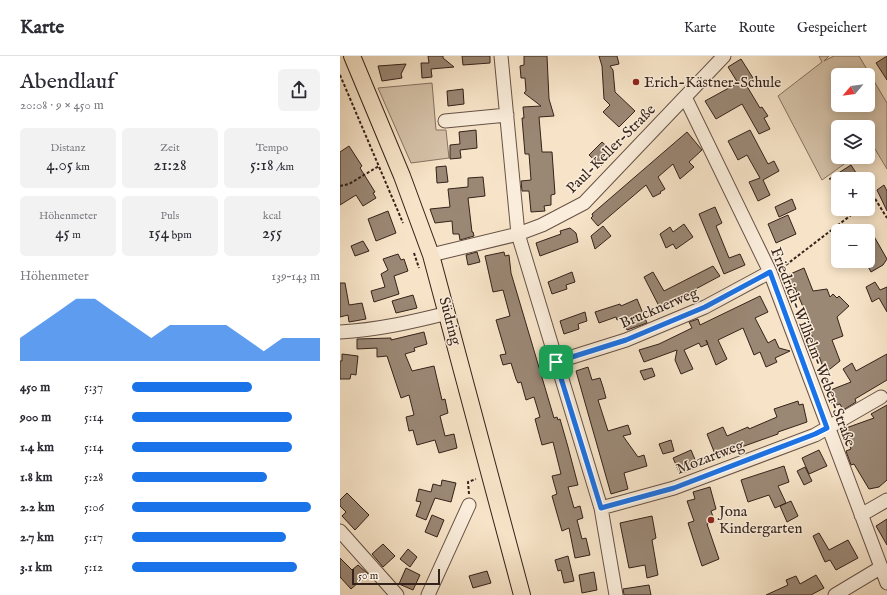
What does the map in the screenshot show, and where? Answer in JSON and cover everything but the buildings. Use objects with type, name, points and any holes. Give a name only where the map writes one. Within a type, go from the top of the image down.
[{"type":"main road","name":"Südring","points":[[352,56],[402,176],[432,255],[522,595]]},
{"type":"street","points":[[501,56],[518,234],[601,508],[616,595]]},
{"type":"street","name":"Paul-Keller-Straße","points":[[432,255],[518,234],[542,226],[584,203],[724,56]]},
{"type":"street","name":"Friedrich-Wilhelm-Weber-Straße","points":[[685,98],[770,272],[827,428],[887,583]]},
{"type":"street","points":[[445,121],[507,115]]},
{"type":"street","name":"Brucknerweg","points":[[556,362],[626,340],[705,307],[770,272]]},
{"type":"street","points":[[340,332],[366,331],[404,325],[448,313]]},
{"type":"street","name":"Mozartweg","points":[[601,508],[674,488],[815,434],[880,397]]},
{"type":"street","points":[[861,515],[887,500]]},
{"type":"street","points":[[428,595],[469,505]]},
{"type":"street","points":[[340,531],[397,595]]},
{"type":"street","points":[[835,595],[880,568]]},
{"type":"path","points":[[340,75],[405,228]]},
{"type":"path","points":[[340,186],[349,184],[379,165]]},
{"type":"path","points":[[875,199],[887,218]]},
{"type":"path","points":[[770,272],[780,270],[850,216]]},
{"type":"path","points":[[413,248],[421,274]]},
{"type":"path","points":[[468,482],[476,479],[474,472]]},
{"type":"shaded area","points":[[819,56],[829,56],[824,61],[834,56],[859,56],[866,68],[831,68],[831,112],[875,112],[875,83],[887,103],[887,169],[875,149],[875,120],[831,120],[831,164],[844,164],[831,172],[822,180],[778,96],[822,62]]},
{"type":"shaded area","points":[[432,83],[436,130],[446,130],[449,158],[411,163],[378,88]]},
{"type":"place","name":"Erich-Kästner-Schule","points":[[636,82]]},
{"type":"place","name":"Jona Kindergarten","points":[[711,520]]},
{"type":"route","points":[[770,272],[827,428],[815,434],[674,488],[601,508],[556,362],[626,340],[705,307],[770,272]]}]
